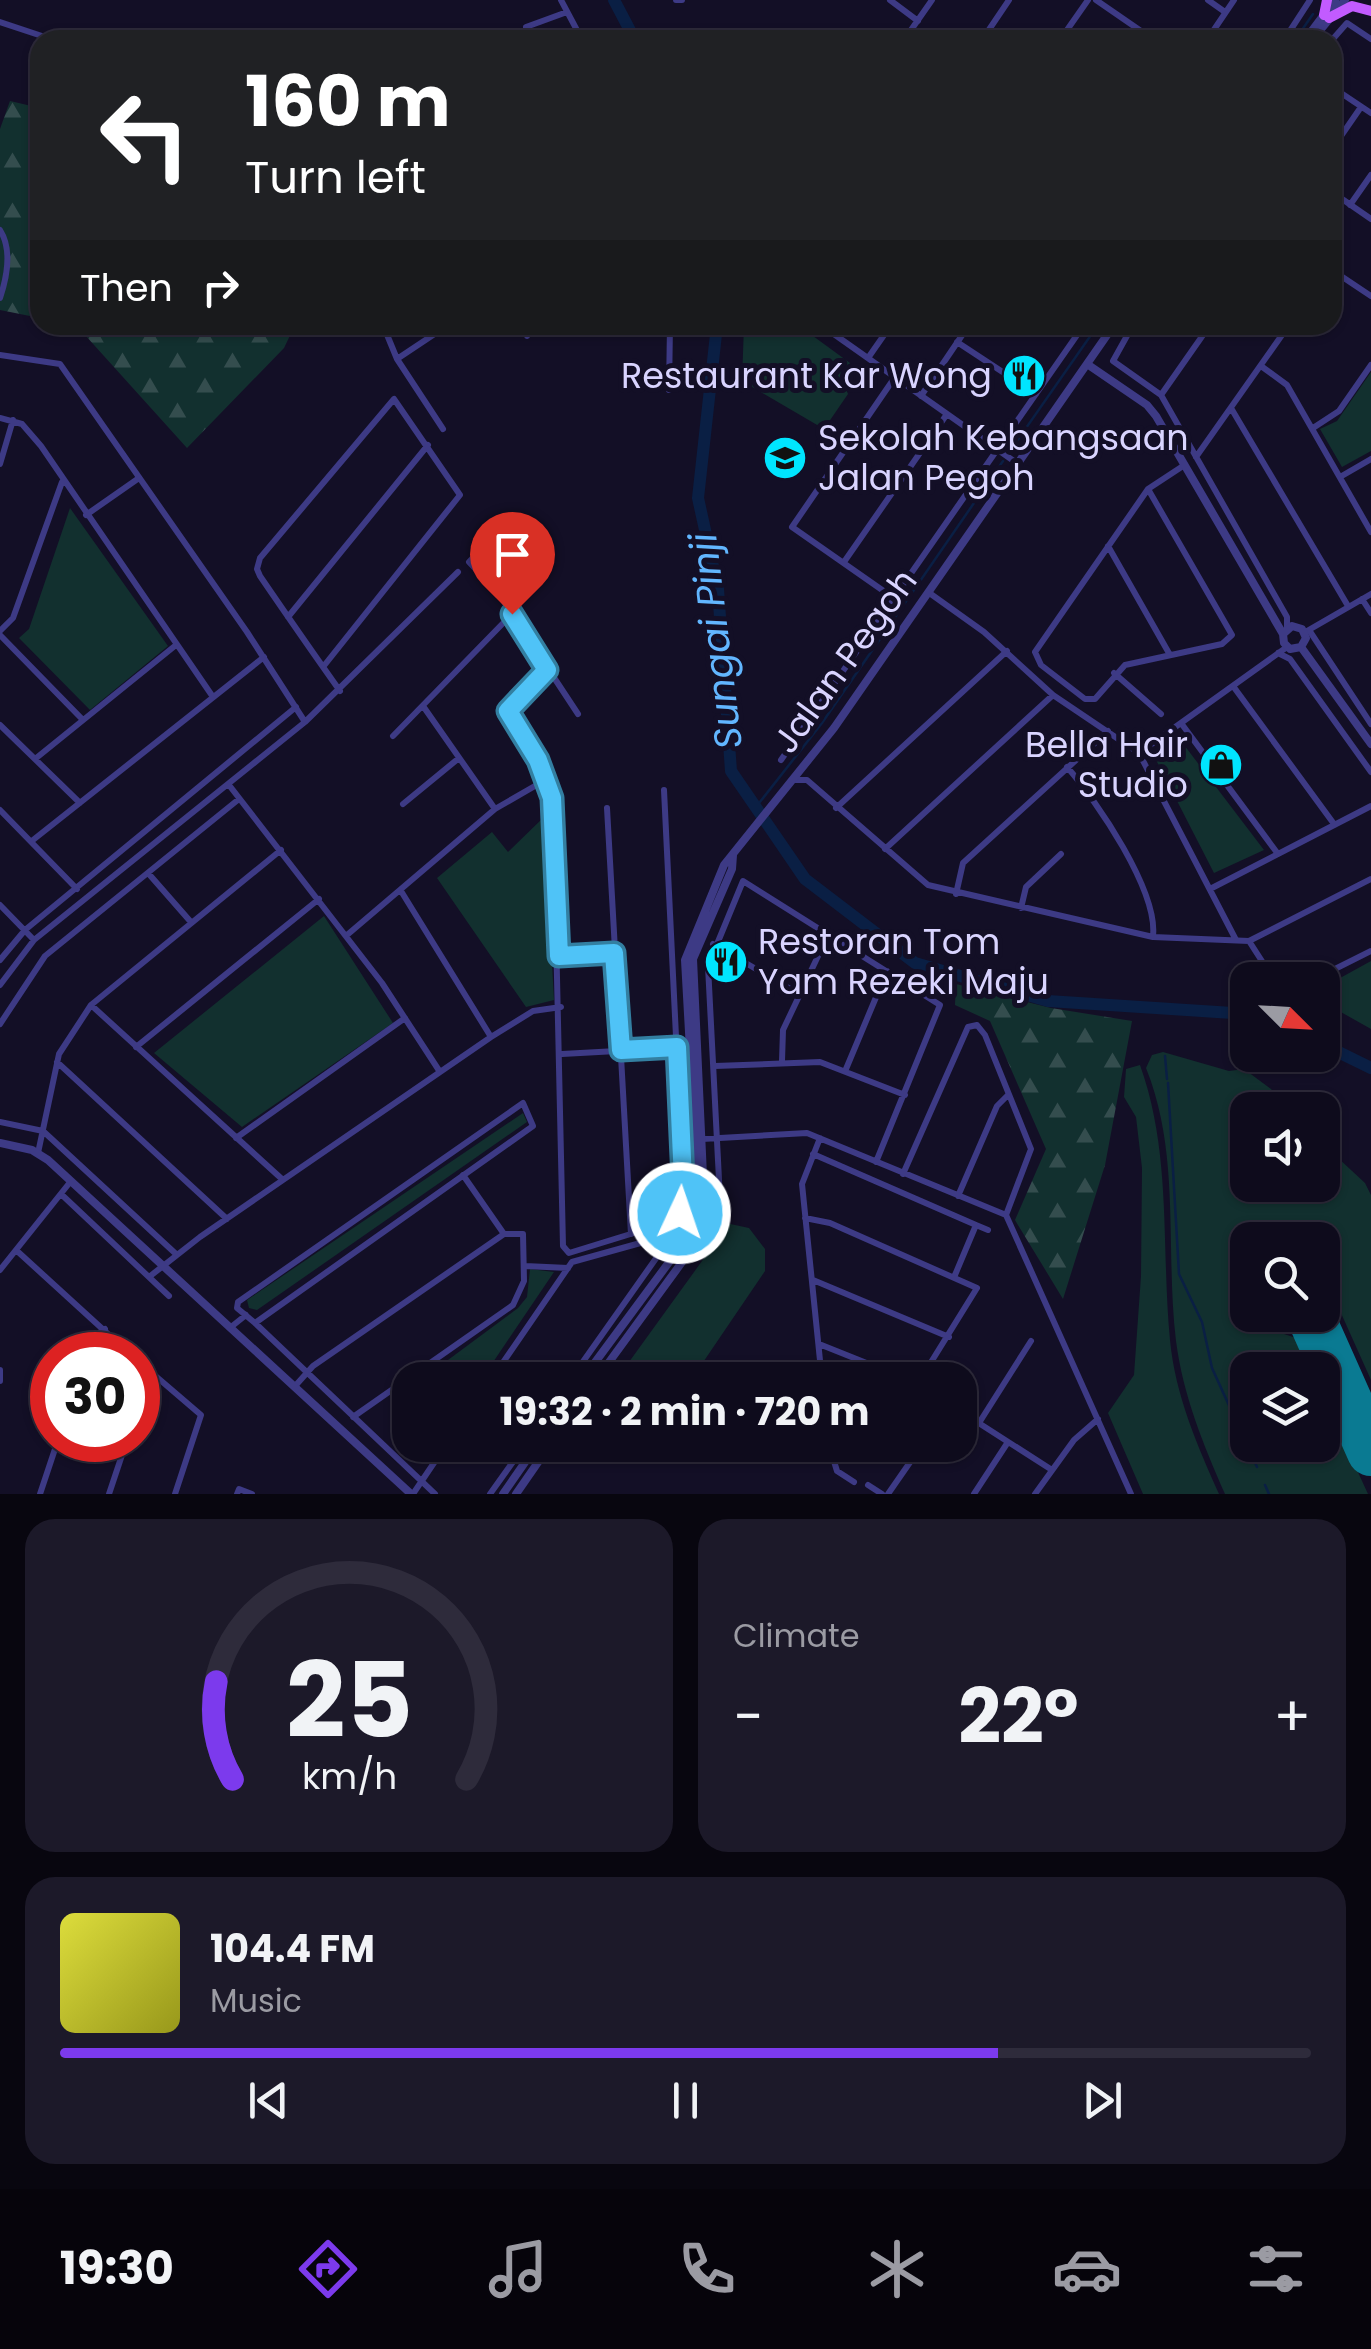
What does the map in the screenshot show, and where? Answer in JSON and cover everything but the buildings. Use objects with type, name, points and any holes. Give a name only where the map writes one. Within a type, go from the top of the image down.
[{"type":"main road","points":[[1327,0],[1327,17],[1352,6],[1371,8]]},
{"type":"main road","points":[[1363,0],[1371,8]]},
{"type":"street","points":[[561,0],[577,30]]},
{"type":"street","points":[[890,0],[918,21]]},
{"type":"street","points":[[911,30],[932,0]]},
{"type":"street","points":[[989,30],[1009,0]]},
{"type":"street","points":[[1068,30],[1092,0],[1138,30]]},
{"type":"street","points":[[1208,0],[1226,12]]},
{"type":"street","points":[[1214,30],[1234,0]]},
{"type":"street","points":[[1290,30],[1310,0]]},
{"type":"street","points":[[1327,17],[1335,0]]},
{"type":"street","points":[[1316,30],[1346,0]]},
{"type":"street","points":[[526,27],[568,12]]},
{"type":"street","points":[[0,22],[30,32]]},
{"type":"street","points":[[1340,30],[1349,23],[1371,39]]},
{"type":"street","points":[[1342,94],[1371,113]]},
{"type":"street","points":[[1342,136],[1362,107]]},
{"type":"street","points":[[1350,204],[1371,174]]},
{"type":"street","points":[[1342,199],[1371,219]]},
{"type":"street","points":[[0,230],[6,240],[7,257],[0,298]]},
{"type":"street","points":[[1342,277],[1368,294],[1371,284]]},
{"type":"street","points":[[387,335],[397,359],[442,429]]},
{"type":"street","points":[[397,359],[433,335]]},
{"type":"street","points":[[668,390],[670,335]]},
{"type":"street","points":[[835,335],[1018,464]]},
{"type":"street","points":[[868,358],[884,335]]},
{"type":"street","points":[[921,396],[962,335]]},
{"type":"street","name":"Jalan Pegoh","points":[[781,760],[1077,335]]},
{"type":"street","name":"Jalan Pegoh","points":[[609,1362],[684,1258],[705,1219],[693,959],[732,869],[733,855],[805,764],[1107,335]]},
{"type":"street","points":[[1127,335],[1113,361],[1161,395],[1286,617],[1282,650]]},
{"type":"street","points":[[1161,395],[1203,335]]},
{"type":"street","points":[[1196,457],[1281,335]]},
{"type":"street","points":[[957,342],[1036,394]]},
{"type":"street","points":[[1098,347],[1102,374]]},
{"type":"street","points":[[0,355],[60,364],[305,722]]},
{"type":"street","points":[[1087,364],[1147,405],[1285,631]]},
{"type":"street","points":[[1313,428],[1340,411],[1371,365]]},
{"type":"street","points":[[1261,366],[1288,385],[1370,526]]},
{"type":"street","points":[[1078,376],[1102,374]]},
{"type":"street","points":[[894,377],[792,527],[895,599]]},
{"type":"street","points":[[323,667],[460,495],[399,400],[388,402],[260,558],[256,568],[288,617],[323,667],[340,690]]},
{"type":"street","points":[[1231,408],[1348,606]]},
{"type":"street","points":[[844,562],[948,414]]},
{"type":"street","points":[[0,418],[13,420],[30,434],[213,697]]},
{"type":"street","points":[[0,464],[13,420]]},
{"type":"street","points":[[288,617],[428,445]]},
{"type":"street","points":[[1340,476],[1371,459]]},
{"type":"street","points":[[1148,489],[1232,635],[1222,644],[1125,664],[1091,701],[1066,688],[1041,665],[1035,652],[1148,489],[1183,466]]},
{"type":"street","points":[[86,515],[139,478]]},
{"type":"street","points":[[62,481],[13,618],[0,632],[82,720]]},
{"type":"street","points":[[494,536],[468,562],[499,594],[578,714]]},
{"type":"street","points":[[1108,546],[1170,655]]},
{"type":"street","points":[[0,985],[34,940],[305,722],[458,572]]},
{"type":"street","points":[[928,592],[1007,651],[1053,695],[1140,753],[1236,940]]},
{"type":"street","points":[[1301,647],[1307,632],[1371,594]]},
{"type":"street","points":[[1362,600],[1371,613]]},
{"type":"street","points":[[392,736],[512,614]]},
{"type":"street","points":[[1285,631],[1297,626],[1307,632],[1371,724]]},
{"type":"street","points":[[35,759],[176,645]]},
{"type":"street","points":[[1140,753],[1282,650],[1301,647]]},
{"type":"street","points":[[1301,647],[1370,741]]},
{"type":"street","points":[[1282,650],[1371,772]]},
{"type":"street","points":[[836,808],[1007,651]]},
{"type":"street","points":[[33,840],[264,657]]},
{"type":"street","points":[[547,670],[508,711],[547,779],[552,798],[565,1251],[676,1220],[684,1202],[664,790]]},
{"type":"street","points":[[1114,673],[1160,714]]},
{"type":"street","points":[[1232,686],[1334,824]]},
{"type":"street","points":[[885,849],[1053,695]]},
{"type":"street","points":[[423,706],[495,810]]},
{"type":"street","points":[[0,960],[25,930],[296,707]]},
{"type":"street","points":[[1181,723],[1278,854]]},
{"type":"street","points":[[0,724],[80,803]]},
{"type":"street","points":[[956,894],[963,863],[1108,731]]},
{"type":"street","points":[[404,804],[460,758]]},
{"type":"street","points":[[805,764],[807,780],[928,886],[1153,936],[1249,942],[1371,880]]},
{"type":"street","points":[[1067,767],[1094,798],[1151,907],[1153,936]]},
{"type":"street","points":[[347,935],[495,810],[547,779]]},
{"type":"street","points":[[792,781],[807,780]]},
{"type":"street","points":[[229,785],[347,935],[440,1072]]},
{"type":"street","points":[[0,1024],[45,956],[240,799]]},
{"type":"street","points":[[1210,888],[1371,806]]},
{"type":"street","points":[[607,808],[632,1234]]},
{"type":"street","points":[[0,810],[77,889]]},
{"type":"street","points":[[38,1153],[57,1062],[91,1004],[280,850]]},
{"type":"street","points":[[1021,908],[1026,888],[1061,854]]},
{"type":"street","points":[[595,1362],[689,1231],[697,1207],[687,948],[724,864],[733,855]]},
{"type":"street","points":[[148,873],[190,921]]},
{"type":"street","points":[[720,1199],[708,973],[713,944],[742,881],[940,1005],[876,1162]]},
{"type":"street","points":[[401,891],[491,1037]]},
{"type":"street","points":[[136,1047],[319,899]]},
{"type":"street","points":[[0,906],[34,940]]},
{"type":"street","points":[[76,906],[88,920]]},
{"type":"street","points":[[782,1061],[780,1040],[828,935]]},
{"type":"street","points":[[1249,942],[1262,962]]},
{"type":"street","points":[[713,944],[800,994]]},
{"type":"street","points":[[1340,966],[1371,950]]},
{"type":"street","points":[[559,956],[614,953]]},
{"type":"street","points":[[846,1069],[887,971]]},
{"type":"street","points":[[91,1004],[283,1180]]},
{"type":"street","points":[[150,1277],[227,1218],[491,1037],[533,1010],[560,1006]]},
{"type":"street","points":[[236,1138],[405,1018]]},
{"type":"street","points":[[698,1024],[690,1046],[700,1064]]},
{"type":"street","points":[[903,1174],[968,1026],[976,1025],[985,1035],[1031,1153],[1006,1215]]},
{"type":"street","points":[[561,1054],[690,1046]]},
{"type":"street","points":[[57,1062],[227,1218]]},
{"type":"street","points":[[714,1066],[820,1062],[905,1095]]},
{"type":"street","points":[[958,1196],[997,1106],[1008,1096]]},
{"type":"street","points":[[255,1323],[533,1126],[527,1105],[516,1108],[238,1302],[237,1308],[434,1494]]},
{"type":"street","points":[[0,1122],[43,1131],[176,1254]]},
{"type":"street","points":[[695,1124],[702,1139],[696,1158]]},
{"type":"street","points":[[702,1139],[807,1133],[1006,1215],[1130,1494]]},
{"type":"street","points":[[820,1138],[802,1184],[820,1362]]},
{"type":"street","points":[[0,1143],[38,1153],[72,1181],[412,1494],[435,1462]]},
{"type":"street","points":[[813,1154],[988,1230]]},
{"type":"street","points":[[463,1176],[504,1234]]},
{"type":"street","points":[[0,1270],[72,1181]]},
{"type":"street","points":[[61,1194],[169,1296]]},
{"type":"street","points":[[805,1218],[830,1223],[977,1288],[932,1362]]},
{"type":"street","points":[[955,1275],[976,1225]]},
{"type":"street","points":[[296,1385],[308,1371],[504,1234],[525,1236],[525,1266],[520,1294],[513,1304],[434,1362]]},
{"type":"street","points":[[503,1362],[572,1262],[662,1237],[669,1240],[583,1362]]},
{"type":"street","points":[[16,1250],[107,1332]]},
{"type":"street","points":[[525,1266],[568,1268]]},
{"type":"street","points":[[813,1280],[949,1337]]},
{"type":"street","points":[[231,1327],[246,1315]]},
{"type":"street","points":[[100,1332],[104,1329]]},
{"type":"street","points":[[1031,1341],[979,1423],[1052,1470]]},
{"type":"street","points":[[819,1344],[864,1362]]},
{"type":"street","points":[[0,1370],[0,1381]]},
{"type":"street","points":[[160,1382],[201,1419],[175,1494]]},
{"type":"street","points":[[353,1417],[392,1391]]},
{"type":"street","points":[[1035,1494],[1084,1428],[1098,1419]]},
{"type":"street","points":[[974,1494],[1008,1442]]},
{"type":"street","points":[[40,1494],[51,1462]]},
{"type":"street","points":[[109,1494],[120,1462]]},
{"type":"street","points":[[490,1494],[513,1462]]},
{"type":"street","points":[[502,1494],[525,1462]]},
{"type":"street","points":[[516,1494],[538,1462]]},
{"type":"street","points":[[834,1462],[837,1471],[854,1482]]},
{"type":"street","points":[[868,1485],[885,1494],[909,1462]]},
{"type":"street","points":[[237,1494],[238,1489],[252,1494]]},
{"type":"green space","points":[[10,101],[30,106],[30,316],[0,310],[0,129]]},
{"type":"green space","points":[[85,335],[290,335],[284,348],[187,448]]},
{"type":"green space","points":[[744,335],[812,335],[852,368],[843,382],[848,394],[824,429],[742,381]]},
{"type":"green space","points":[[1371,372],[1371,451],[1342,467],[1320,429],[1337,421]]},
{"type":"green space","points":[[70,508],[168,646],[90,710],[19,638],[29,629]]},
{"type":"green space","points":[[1178,737],[1264,850],[1214,873],[1154,756]]},
{"type":"green space","points":[[544,817],[554,1000],[526,1007],[437,878],[492,832],[508,852]]},
{"type":"green space","points":[[324,916],[393,1023],[242,1127],[154,1053]]},
{"type":"green space","points":[[1371,961],[1371,1029],[1340,1012],[1340,978]]},
{"type":"green space","points":[[956,984],[1051,1008],[1132,1021],[1105,1165],[1063,1299],[1015,1220],[1046,1149],[990,1021],[955,1005]]},
{"type":"green space","points":[[1163,1052],[1230,1072],[1248,1072],[1275,1092],[1230,1092],[1230,1202],[1340,1202],[1340,1160],[1365,1183],[1371,1195],[1371,1380],[1340,1311],[1340,1222],[1230,1222],[1230,1332],[1281,1332],[1296,1338],[1303,1352],[1230,1352],[1230,1462],[1340,1462],[1340,1433],[1368,1494],[1225,1494],[1195,1419],[1176,1341],[1168,1168],[1157,1101],[1146,1068],[1152,1055]]},
{"type":"green space","points":[[1140,1065],[1157,1132],[1161,1166],[1173,1360],[1188,1419],[1219,1494],[1143,1494],[1108,1413],[1134,1375],[1141,1276],[1142,1168],[1136,1117],[1124,1097],[1126,1069]]},
{"type":"green space","points":[[523,1113],[527,1122],[257,1310],[249,1308],[247,1300]]},
{"type":"green space","points":[[721,1222],[749,1228],[765,1249],[765,1271],[703,1362],[629,1362],[715,1243]]},
{"type":"green space","points":[[530,1269],[554,1272],[493,1362],[445,1362],[518,1308],[527,1297]]},
{"type":"waterway","name":"Sungai Pinji","points":[[614,0],[630,30]]},
{"type":"waterway","points":[[1302,30],[1313,14]]},
{"type":"waterway","name":"Sungai Pinji","points":[[716,335],[698,498],[718,589],[731,771],[805,879],[915,963],[1048,1001],[1230,1013]]},
{"type":"waterway","points":[[1010,451],[1091,335]]},
{"type":"waterway","points":[[756,807],[822,723],[1003,461]]},
{"type":"waterway","name":"Sungai Pinji","points":[[1340,1053],[1371,1068]]},
{"type":"waterway","points":[[1165,1056],[1167,1079]]},
{"type":"waterway","points":[[1168,1083],[1179,1274],[1202,1322],[1212,1368],[1257,1467]]},
{"type":"waterway","points":[[1265,1485],[1269,1494]]},
{"type":"taxiway","points":[[1307,1332],[1324,1352]]},
{"type":"taxiway","points":[[1324,1332],[1330,1352]]},
{"type":"runway","points":[[1318,1332],[1371,1452]]},
{"type":"place","name":"Restaurant Kar Wong","points":[[1024,376]]},
{"type":"place","name":"Sekolah Kebangsaan Jalan Pegoh","points":[[785,458]]},
{"type":"place","name":"Bella Hair Studio","points":[[1221,765]]},
{"type":"place","name":"Restoran Tom Yam Rezeki Maju","points":[[726,962]]},
{"type":"route","points":[[512,614],[547,670],[508,711],[538,760],[552,798],[559,956],[614,953],[621,1050],[677,1047],[684,1202],[680,1213]]}]
